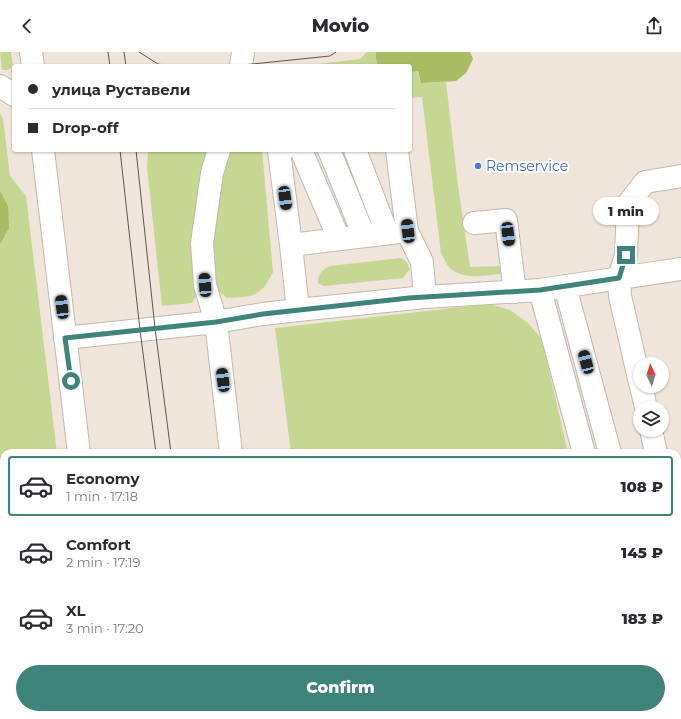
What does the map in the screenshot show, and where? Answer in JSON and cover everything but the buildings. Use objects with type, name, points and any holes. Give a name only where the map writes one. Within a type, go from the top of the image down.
[{"type":"main road","points":[[31,52],[33,64]]},
{"type":"main road","points":[[241,64],[243,52]]},
{"type":"main road","points":[[0,86],[12,94]]},
{"type":"main road","points":[[43,152],[79,449]]},
{"type":"main road","points":[[218,152],[212,173],[202,243],[205,285],[216,322],[231,449]]},
{"type":"main road","points":[[278,152],[298,310]]},
{"type":"main road","points":[[302,152],[339,239]]},
{"type":"main road","points":[[330,152],[364,236]]},
{"type":"main road","points":[[356,152],[398,232],[422,262],[425,297]]},
{"type":"main road","points":[[397,152],[398,232]]},
{"type":"main road","points":[[634,357],[620,296],[619,278],[626,255],[628,204],[644,182],[681,176]]},
{"type":"main road","points":[[474,223],[506,220],[515,292]]},
{"type":"main road","points":[[291,245],[398,232]]},
{"type":"main road","points":[[65,338],[216,322],[298,310],[425,297],[540,290],[681,270]]},
{"type":"main road","points":[[565,286],[609,449]]},
{"type":"main road","points":[[540,290],[583,449]]},
{"type":"main road","points":[[653,437],[655,449]]},
{"type":"green space","points":[[0,52],[11,52],[12,67],[8,70],[2,70]]},
{"type":"green space","points":[[367,52],[376,52],[377,64],[317,64],[360,59]]},
{"type":"green space","points":[[376,52],[470,52],[473,59],[466,73],[456,81],[421,83],[418,71],[412,72],[412,64],[377,64]]},
{"type":"green space","points":[[417,71],[421,83],[446,82],[458,186],[470,267],[501,266],[502,274],[467,276],[461,274],[449,267],[441,253],[422,97],[412,98],[412,72]]},
{"type":"green space","points":[[0,113],[3,119],[10,176],[26,196],[57,449],[0,449]]},
{"type":"green space","points":[[148,152],[211,152],[200,289],[192,303],[162,306],[147,167]]},
{"type":"green space","points":[[227,152],[262,152],[273,272],[264,287],[260,291],[250,296],[227,298],[216,289],[209,243]]},
{"type":"green space","points":[[0,191],[8,206],[9,228],[0,244]]},
{"type":"green space","points":[[401,258],[406,261],[410,269],[403,278],[324,286],[318,283],[321,272],[330,266]]},
{"type":"green space","points":[[489,304],[510,310],[528,323],[542,339],[567,449],[290,449],[275,328]]},
{"type":"tram line","points":[[108,52],[110,64]]},
{"type":"tram line","points":[[124,52],[126,64]]},
{"type":"tram line","points":[[139,52],[158,64]]},
{"type":"tram line","points":[[252,64],[330,56],[336,52]]},
{"type":"tram line","points":[[120,152],[140,330],[155,449]]},
{"type":"tram line","points":[[136,152],[155,328],[170,449]]},
{"type":"place","name":"Remservice","points":[[478,166]]},
{"type":"route","points":[[71,381],[65,338],[216,322],[298,310],[425,297],[540,290],[581,284],[619,278],[626,255]]}]
